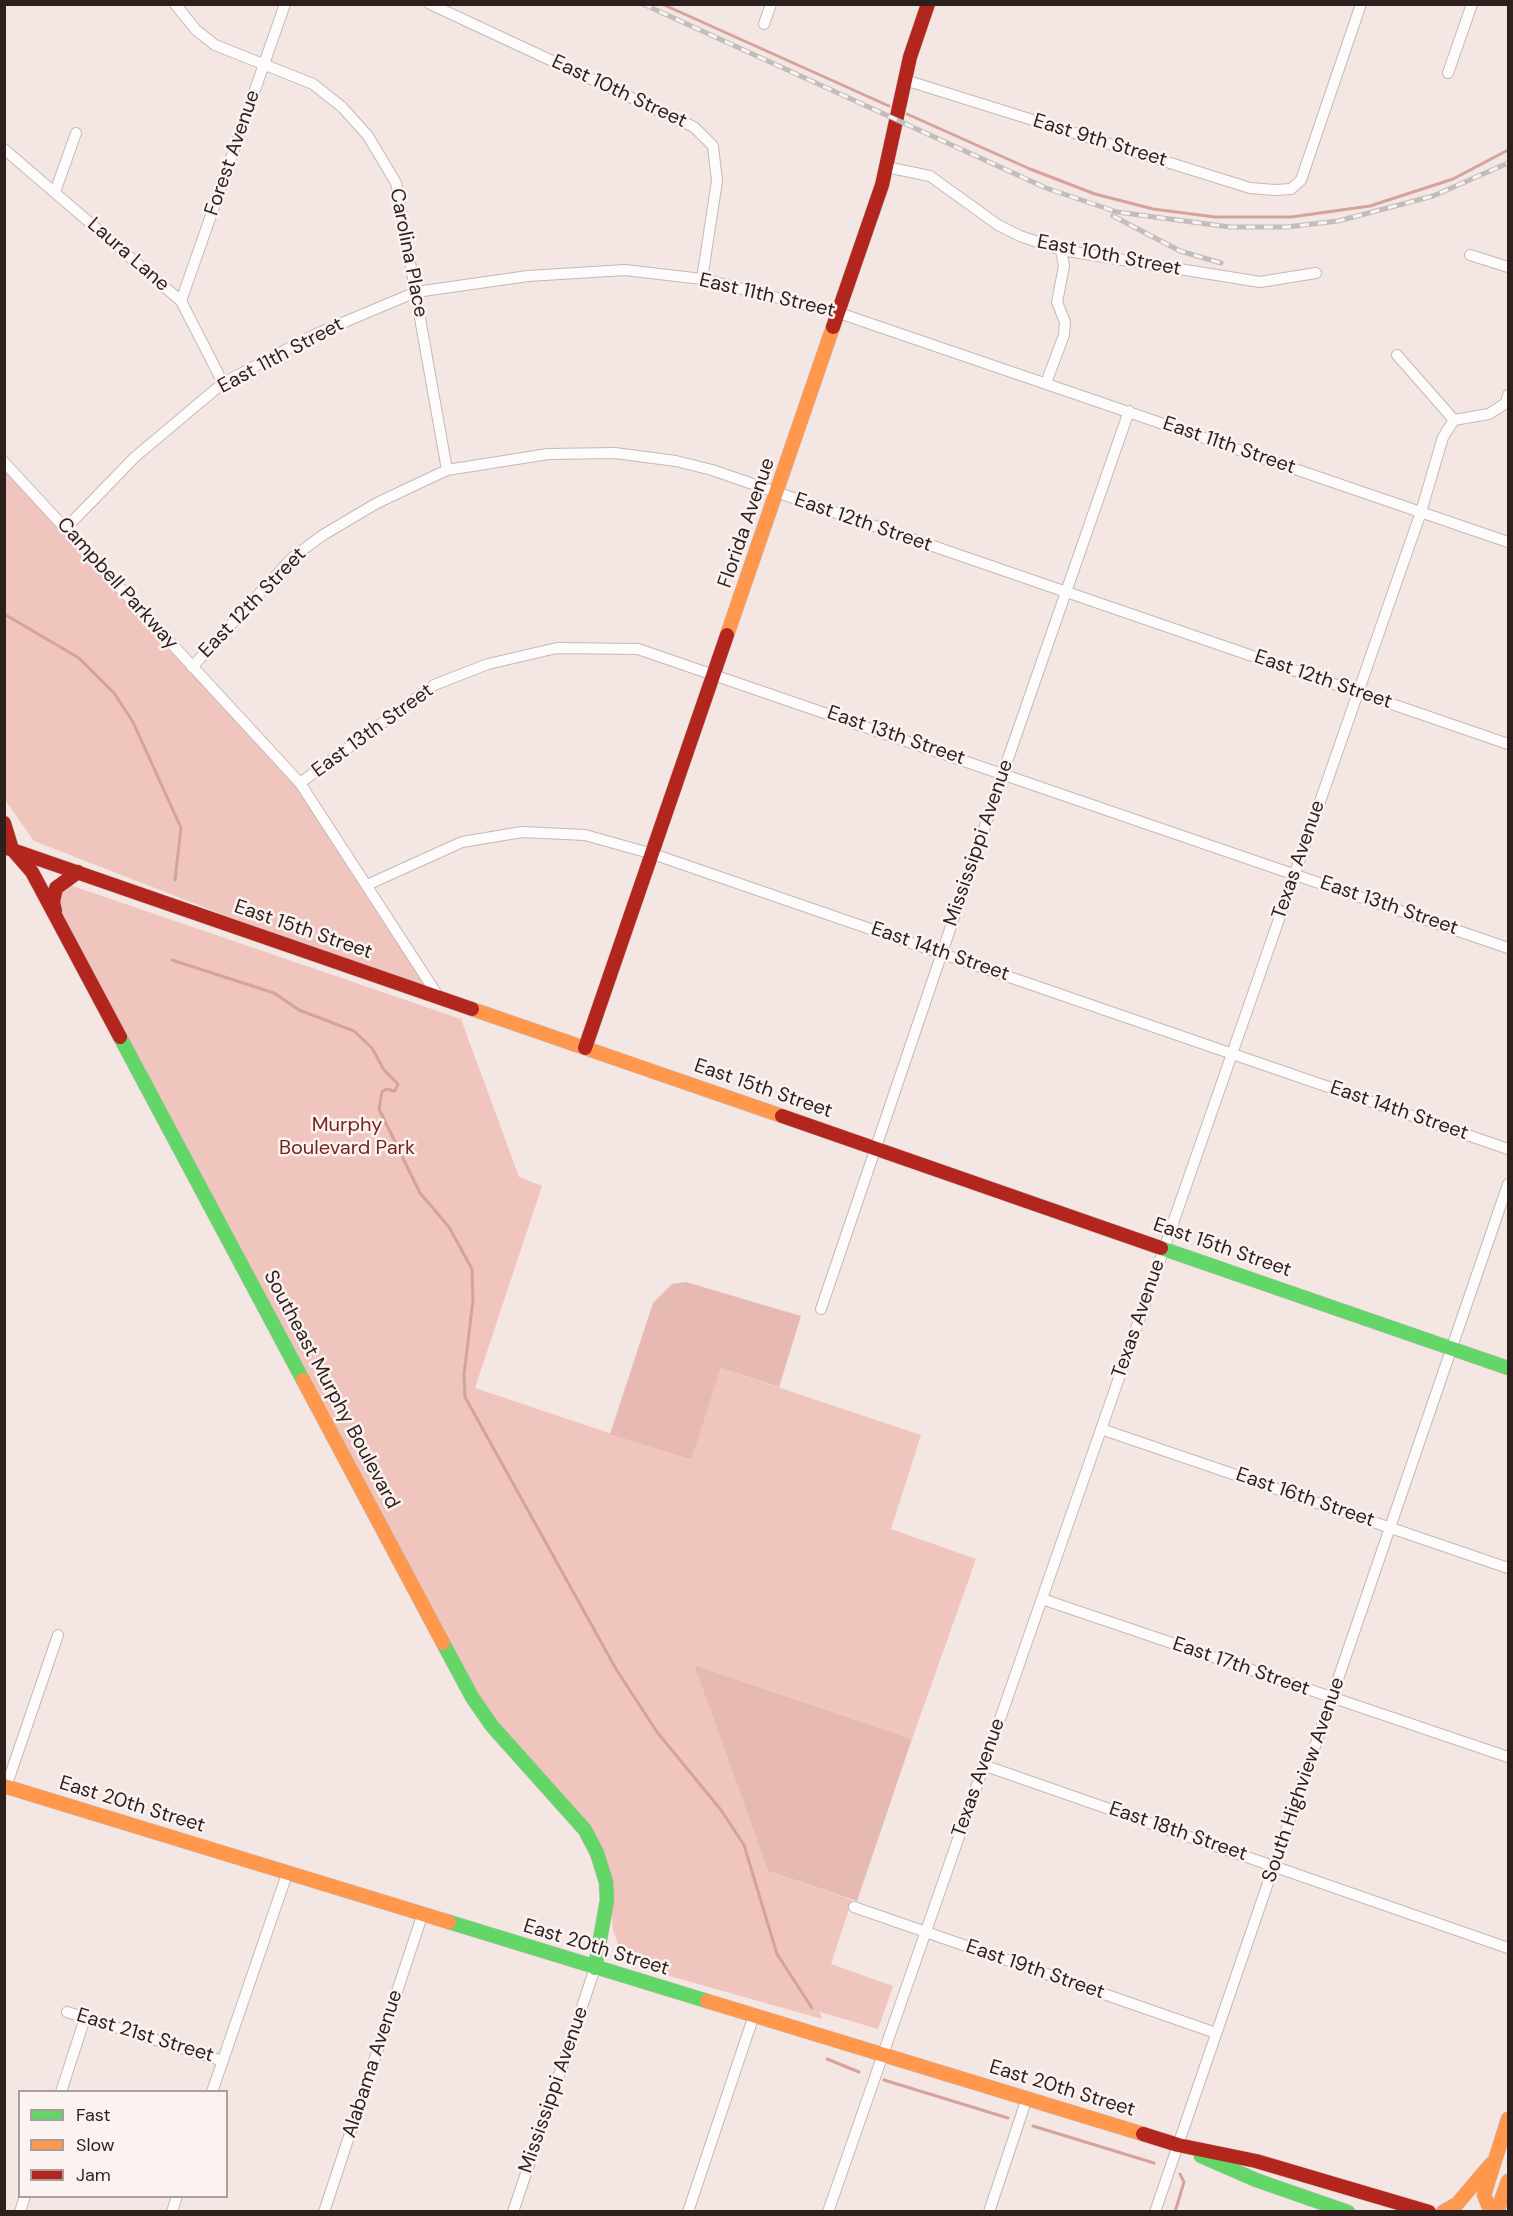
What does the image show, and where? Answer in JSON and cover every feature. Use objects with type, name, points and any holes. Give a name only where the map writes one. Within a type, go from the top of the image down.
[{"type":"main road","name":"Florida Avenue","points":[[585,1048],[839,313],[886,167],[905,80],[928,4]]},
{"type":"main road","name":"Southeast Murphy Boulevard","points":[[4,823],[7,852],[32,872],[472,1697],[492,1726],[585,1830],[597,1853],[606,1882],[607,1900],[595,1968]]},
{"type":"main road","name":"East 15th Street","points":[[7,852],[78,872],[1509,1368]]},
{"type":"main road","points":[[56,916],[53,902],[56,888],[78,872]]},
{"type":"main road","name":"East 20th Street","points":[[5,1786],[422,1916],[1178,2145],[1256,2161],[1429,2211]]},
{"type":"main road","points":[[1509,2119],[1484,2195],[1491,2211],[1499,2206],[1509,2181]]},
{"type":"main road","name":"East 20th Street","points":[[1178,2145],[1256,2180],[1348,2211]]},
{"type":"main road","points":[[1443,2211],[1457,2204],[1495,2159]]},
{"type":"main road","points":[[1504,2196],[1508,2211]]},
{"type":"street","name":"Carolina Place","points":[[175,4],[196,30],[215,45],[313,84],[342,106],[368,136],[396,183],[447,470]]},
{"type":"street","name":"Forest Avenue","points":[[181,301],[285,4]]},
{"type":"street","name":"East 10th Street","points":[[430,4],[694,127],[713,146],[717,181],[702,279]]},
{"type":"street","points":[[764,24],[771,4]]},
{"type":"street","name":"East 9th Street","points":[[905,80],[1250,188],[1275,190],[1296,186],[1301,180],[1361,4]]},
{"type":"street","points":[[1448,73],[1472,4]]},
{"type":"street","points":[[55,192],[76,133]]},
{"type":"street","name":"Laura Lane","points":[[4,149],[181,301],[223,383]]},
{"type":"street","name":"East 10th Street","points":[[886,167],[930,176],[998,225],[1020,236],[1061,250],[1260,282],[1316,273]]},
{"type":"street","points":[[1046,383],[1065,335],[1065,322],[1057,302],[1064,266],[1061,250]]},
{"type":"street","points":[[1470,255],[1509,267]]},
{"type":"street","name":"East 11th Street","points":[[66,528],[135,458],[223,383],[316,334],[416,292],[528,276],[625,270],[702,279],[839,313],[1509,542]]},
{"type":"street","points":[[1397,355],[1454,420],[1489,414],[1506,403],[1509,395]]},
{"type":"street","name":"Mississippi Avenue","points":[[821,1309],[1065,592],[1129,411]]},
{"type":"street","name":"Texas Avenue","points":[[828,2211],[1421,512],[1443,437],[1454,420]]},
{"type":"street","name":"East 12th Street","points":[[192,667],[293,557],[323,535],[377,502],[447,470],[548,454],[615,453],[676,461],[712,470],[1509,744]]},
{"type":"street","name":"Campbell Parkway","points":[[4,462],[300,783],[440,999]]},
{"type":"street","name":"East 13th Street","points":[[300,783],[434,685],[488,664],[557,648],[638,649],[1509,948]]},
{"type":"street","name":"East 14th Street","points":[[367,885],[462,842],[522,832],[585,835],[653,854],[942,952],[1509,1149]]},
{"type":"street","name":"South Highview Avenue","points":[[1155,2211],[1509,1184]]},
{"type":"street","name":"East 16th Street","points":[[1101,1429],[1509,1568]]},
{"type":"street","name":"East 17th Street","points":[[1042,1599],[1509,1757]]},
{"type":"street","points":[[5,1786],[58,1635]]},
{"type":"street","name":"East 18th Street","points":[[983,1765],[1509,1948]]},
{"type":"street","points":[[212,2090],[287,1874]]},
{"type":"street","name":"East 19th Street","points":[[854,1906],[1216,2033]]},
{"type":"street","name":"Alabama Avenue","points":[[324,2211],[422,1916]]},
{"type":"street","name":"Mississippi Avenue","points":[[513,2211],[595,1968]]},
{"type":"street","name":"East 21st Street","points":[[67,2012],[223,2061]]},
{"type":"street","points":[[688,2211],[754,2015]]},
{"type":"street","points":[[61,2090],[86,2018]]},
{"type":"street","points":[[989,2211],[1027,2098]]},
{"type":"green space","points":[[4,462],[300,783],[440,999],[34,841],[5,800]]},
{"type":"green space","name":"Murphy Boulevard Park","points":[[65,886],[73,886],[461,1019],[519,1177],[542,1186],[475,1388],[690,1460],[721,1368],[921,1435],[891,1529],[976,1559],[912,1739],[694,1665],[768,1871],[852,1900],[831,1964],[893,1986],[878,2029],[820,2012],[822,2019],[645,1969],[628,1958],[619,1947],[613,1930],[608,1869],[480,1701],[58,906],[60,891]]},
{"type":"shaded area","points":[[686,1282],[801,1316],[779,1387],[721,1368],[691,1460],[610,1434],[653,1303],[672,1284]]},
{"type":"shaded area","points":[[694,1665],[912,1739],[857,1901],[768,1871]]},
{"type":"waterway","points":[[662,4],[889,106]]},
{"type":"waterway","points":[[907,114],[1030,169],[1095,194],[1153,209],[1215,217],[1291,217],[1370,206],[1453,179],[1508,150]]},
{"type":"waterway","points":[[4,614],[79,658],[114,693],[133,722],[181,828],[175,880]]},
{"type":"waterway","points":[[172,960],[274,993],[299,1010],[354,1031],[372,1048],[384,1070],[398,1084],[395,1091],[386,1089],[382,1092],[379,1109],[420,1193],[449,1227],[472,1269],[473,1300],[464,1375],[465,1397],[616,1669],[657,1732],[721,1810],[744,1845],[777,1954],[812,2008]]},
{"type":"waterway","points":[[827,2059],[859,2072]]},
{"type":"waterway","points":[[884,2080],[1008,2118]]},
{"type":"waterway","points":[[1033,2126],[1154,2163]]},
{"type":"waterway","points":[[1175,2212],[1184,2182],[1180,2174]]},
{"type":"railway","points":[[643,4],[1046,188],[1117,212],[1230,227],[1287,227],[1338,221],[1433,196],[1508,163]]},
{"type":"railway","points":[[1113,216],[1180,251],[1221,263]]},
{"type":"traffic: fast","points":[[120,1037],[303,1380]]},
{"type":"traffic: fast","points":[[1161,1248],[1508,1368]]},
{"type":"traffic: fast","points":[[443,1643],[472,1697],[492,1726],[585,1830],[597,1853],[606,1882],[607,1900],[595,1968]]},
{"type":"traffic: fast","points":[[449,1922],[707,2001]]},
{"type":"traffic: fast","points":[[1201,2156],[1256,2180],[1348,2212]]},
{"type":"traffic: slow","points":[[727,635],[833,327]]},
{"type":"traffic: slow","points":[[472,1009],[782,1116]]},
{"type":"traffic: slow","points":[[303,1380],[443,1643]]},
{"type":"traffic: slow","points":[[4,1786],[449,1922]]},
{"type":"traffic: slow","points":[[707,2001],[1143,2134]]},
{"type":"traffic: slow","points":[[1491,2212],[1484,2195],[1508,2119]]},
{"type":"traffic: slow","points":[[1443,2212],[1457,2204],[1491,2164]]},
{"type":"traffic: slow","points":[[1492,2212],[1499,2206],[1508,2181]]},
{"type":"traffic: jam","points":[[833,327],[882,185],[910,57],[928,4]]},
{"type":"traffic: jam","points":[[585,1048],[727,635]]},
{"type":"traffic: jam","points":[[4,823],[12,849],[32,872],[120,1037]]},
{"type":"traffic: jam","points":[[4,847],[472,1009]]},
{"type":"traffic: jam","points":[[55,911],[53,902],[56,888],[78,872]]},
{"type":"traffic: jam","points":[[782,1116],[1161,1248]]},
{"type":"traffic: jam","points":[[1143,2134],[1178,2145],[1256,2161],[1429,2212]]}]
